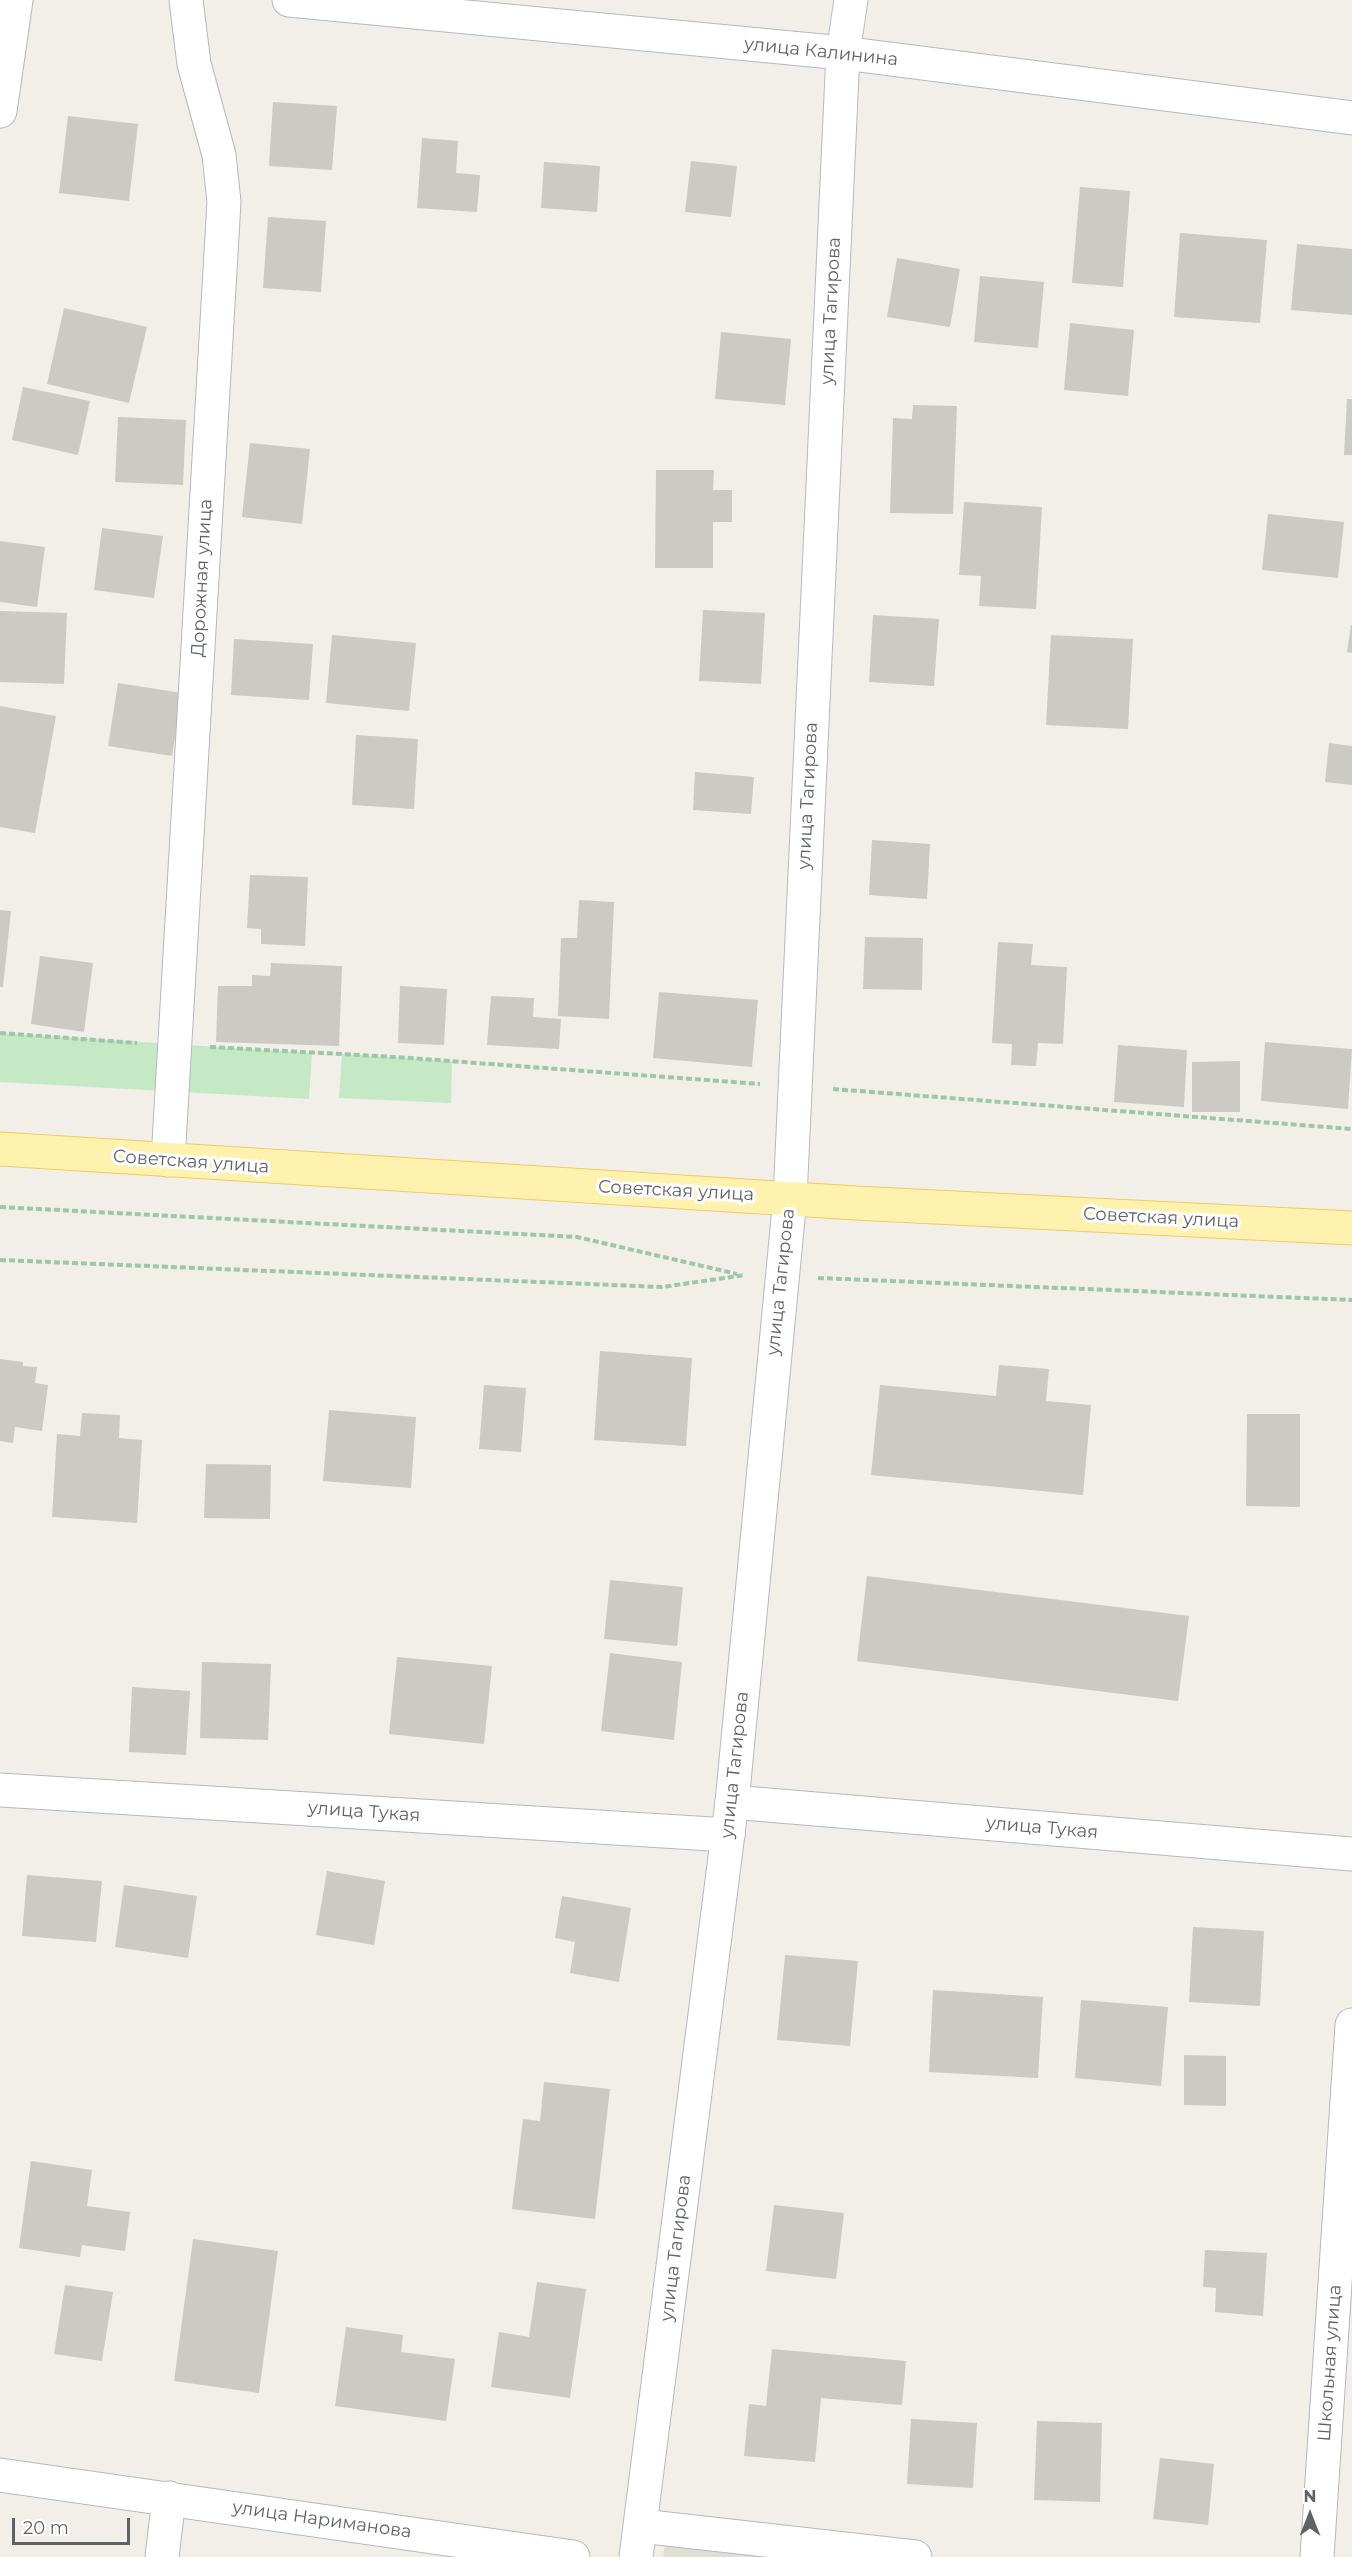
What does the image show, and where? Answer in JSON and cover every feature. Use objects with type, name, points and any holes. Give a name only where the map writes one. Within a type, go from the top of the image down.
[{"type":"main road","name":"Советская улица","points":[[0,1149],[790,1198],[1352,1228]]},
{"type":"street","points":[[0,111],[16,0]]},
{"type":"street","name":"Дорожная улица","points":[[168,1160],[224,202],[219,155],[194,64],[186,0]]},
{"type":"street","name":"улица Калинина","points":[[289,0],[843,52],[1352,118]]},
{"type":"street","name":"улица Тагирова","points":[[638,2542],[732,1802],[790,1198],[843,52],[851,0]]},
{"type":"street","name":"улица Тукая","points":[[0,1790],[728,1835]]},
{"type":"street","name":"улица Тукая","points":[[732,1802],[1352,1854]]},
{"type":"street","name":"Школьная улица","points":[[1317,2557],[1352,2025]]},
{"type":"street","name":"улица Нариманова","points":[[0,2475],[573,2557]]},
{"type":"street","points":[[162,2557],[170,2498]]},
{"type":"street","points":[[638,2542],[915,2557]]},
{"type":"path","points":[[0,1033],[176,1046],[396,1057],[1352,1129]]},
{"type":"path","points":[[0,1207],[577,1237],[741,1275],[1352,1300]]},
{"type":"path","points":[[0,1260],[662,1287],[741,1275]]},
{"type":"shaded area","points":[[665,2544],[776,2557],[663,2557]]},
{"type":"green space","points":[[0,1033],[312,1053],[309,1099],[0,1082]]},
{"type":"green space","points":[[342,1054],[452,1061],[451,1103],[339,1098]]},
{"type":"building","points":[[273,102],[337,106],[332,170],[269,166]]},
{"type":"building","points":[[68,116],[138,124],[129,201],[59,193]]},
{"type":"building","points":[[422,138],[458,141],[456,173],[480,175],[477,212],[417,208]]},
{"type":"building","points":[[691,161],[737,166],[731,217],[685,212]]},
{"type":"building","points":[[544,162],[600,166],[597,212],[541,208]]},
{"type":"building","points":[[1080,187],[1130,191],[1123,287],[1072,283]]},
{"type":"building","points":[[268,217],[326,221],[321,292],[263,288]]},
{"type":"building","points":[[1180,233],[1267,240],[1260,323],[1174,317]]},
{"type":"building","points":[[1297,244],[1352,249],[1352,315],[1291,310]]},
{"type":"building","points":[[897,258],[960,269],[950,327],[887,317]]},
{"type":"building","points":[[980,276],[1044,282],[1038,348],[974,342]]},
{"type":"building","points":[[64,308],[147,327],[129,403],[47,384]]},
{"type":"building","points":[[1070,323],[1134,330],[1128,396],[1064,390]]},
{"type":"building","points":[[721,332],[791,339],[785,405],[715,399]]},
{"type":"building","points":[[23,387],[90,401],[78,455],[12,440]]},
{"type":"building","points":[[1347,399],[1352,399],[1352,455],[1344,455]]},
{"type":"building","points":[[913,405],[957,406],[953,514],[890,513],[893,418],[912,419]]},
{"type":"building","points":[[118,417],[186,420],[183,485],[115,482]]},
{"type":"building","points":[[250,443],[310,449],[302,524],[242,517]]},
{"type":"building","points":[[656,470],[714,470],[713,490],[732,490],[732,522],[713,522],[713,568],[655,568]]},
{"type":"building","points":[[964,502],[1042,507],[1036,609],[979,606],[981,576],[959,575]]},
{"type":"building","points":[[1268,514],[1344,522],[1338,578],[1262,570]]},
{"type":"building","points":[[102,528],[163,536],[154,598],[94,590]]},
{"type":"building","points":[[0,541],[45,547],[37,607],[0,602]]},
{"type":"building","points":[[703,610],[765,613],[761,684],[699,681]]},
{"type":"building","points":[[0,611],[67,613],[64,684],[0,682]]},
{"type":"building","points":[[873,615],[939,619],[934,686],[869,682]]},
{"type":"building","points":[[1352,625],[1352,653],[1347,652]]},
{"type":"building","points":[[332,635],[416,643],[409,711],[326,703]]},
{"type":"building","points":[[1051,635],[1133,639],[1128,729],[1046,725]]},
{"type":"building","points":[[234,639],[313,644],[309,700],[231,695]]},
{"type":"building","points":[[118,683],[182,693],[172,756],[108,746]]},
{"type":"building","points":[[0,706],[56,716],[35,833],[0,827]]},
{"type":"building","points":[[356,735],[418,739],[414,809],[352,805]]},
{"type":"building","points":[[1329,743],[1352,746],[1352,785],[1325,782]]},
{"type":"building","points":[[695,772],[754,777],[751,814],[693,810]]},
{"type":"building","points":[[872,840],[930,844],[927,899],[869,895]]},
{"type":"building","points":[[250,875],[308,877],[305,946],[261,944],[261,929],[247,928]]},
{"type":"building","points":[[579,900],[614,902],[609,1019],[558,1016],[561,938],[577,938]]},
{"type":"building","points":[[0,910],[11,911],[3,987],[0,987]]},
{"type":"building","points":[[865,937],[923,938],[922,990],[863,989]]},
{"type":"building","points":[[998,942],[1033,944],[1031,965],[1067,967],[1063,1044],[1038,1043],[1036,1066],[1011,1065],[1012,1044],[992,1043]]},
{"type":"building","points":[[40,956],[93,963],[84,1032],[31,1024]]},
{"type":"building","points":[[271,963],[342,966],[339,1046],[216,1042],[218,986],[252,986],[252,975],[270,976]]},
{"type":"building","points":[[400,986],[447,989],[444,1045],[398,1043]]},
{"type":"building","points":[[659,992],[758,1000],[752,1067],[653,1058]]},
{"type":"building","points":[[491,996],[534,998],[533,1017],[561,1019],[559,1049],[487,1045]]},
{"type":"building","points":[[1265,1042],[1352,1049],[1348,1109],[1261,1101]]},
{"type":"building","points":[[1118,1045],[1187,1050],[1184,1107],[1114,1102]]},
{"type":"building","points":[[1240,1061],[1240,1112],[1192,1112],[1192,1062]]},
{"type":"building","points":[[600,1351],[692,1358],[686,1446],[594,1440]]},
{"type":"building","points":[[0,1359],[23,1362],[23,1366],[37,1367],[35,1383],[48,1385],[42,1431],[15,1427],[13,1443],[0,1441]]},
{"type":"building","points":[[999,1365],[1049,1369],[1046,1401],[1091,1405],[1083,1495],[871,1475],[880,1385],[996,1396]]},
{"type":"building","points":[[484,1385],[526,1388],[521,1452],[479,1449]]},
{"type":"building","points":[[329,1410],[416,1417],[411,1488],[323,1481]]},
{"type":"building","points":[[82,1413],[120,1415],[119,1438],[142,1440],[137,1523],[52,1517],[57,1434],[80,1436]]},
{"type":"building","points":[[1247,1414],[1300,1414],[1300,1507],[1246,1506]]},
{"type":"building","points":[[206,1464],[271,1465],[270,1519],[204,1518]]},
{"type":"building","points":[[867,1576],[1189,1616],[1178,1701],[857,1661]]},
{"type":"building","points":[[610,1580],[683,1587],[677,1646],[604,1639]]},
{"type":"building","points":[[610,1653],[682,1662],[674,1740],[601,1731]]},
{"type":"building","points":[[397,1657],[492,1666],[484,1744],[389,1734]]},
{"type":"building","points":[[202,1662],[271,1664],[268,1740],[200,1738]]},
{"type":"building","points":[[132,1687],[190,1691],[186,1755],[129,1752]]},
{"type":"building","points":[[327,1871],[385,1881],[374,1945],[316,1935]]},
{"type":"building","points":[[27,1875],[102,1881],[96,1942],[22,1936]]},
{"type":"building","points":[[124,1885],[197,1896],[188,1958],[115,1947]]},
{"type":"building","points":[[562,1896],[631,1908],[619,1982],[570,1973],[575,1942],[555,1938]]},
{"type":"building","points":[[1193,1927],[1264,1931],[1260,2006],[1189,2002]]},
{"type":"building","points":[[785,1955],[858,1961],[850,2046],[777,2040]]},
{"type":"building","points":[[933,1990],[1043,1997],[1038,2078],[929,2072]]},
{"type":"building","points":[[1081,2000],[1168,2007],[1161,2086],[1075,2078]]},
{"type":"building","points":[[1184,2055],[1226,2056],[1226,2106],[1184,2105]]},
{"type":"building","points":[[544,2082],[610,2089],[595,2219],[512,2209],[523,2119],[540,2121]]},
{"type":"building","points":[[31,2161],[92,2170],[87,2206],[130,2212],[125,2251],[82,2245],[80,2257],[19,2248]]},
{"type":"building","points":[[774,2205],[844,2213],[836,2279],[766,2271]]},
{"type":"building","points":[[193,2239],[278,2251],[259,2393],[174,2381]]},
{"type":"building","points":[[1205,2250],[1267,2253],[1263,2316],[1215,2312],[1216,2288],[1203,2287]]},
{"type":"building","points":[[537,2282],[586,2289],[570,2398],[491,2387],[499,2332],[529,2337]]},
{"type":"building","points":[[65,2285],[113,2292],[102,2361],[54,2354]]},
{"type":"building","points":[[346,2327],[403,2335],[401,2352],[455,2359],[446,2421],[335,2406]]},
{"type":"building","points":[[772,2349],[906,2361],[902,2405],[821,2398],[815,2462],[744,2456],[749,2404],[766,2406]]},
{"type":"building","points":[[911,2419],[977,2423],[973,2488],[907,2484]]},
{"type":"building","points":[[1037,2421],[1102,2423],[1100,2502],[1034,2500]]},
{"type":"building","points":[[1160,2458],[1214,2464],[1208,2525],[1153,2519]]}]
